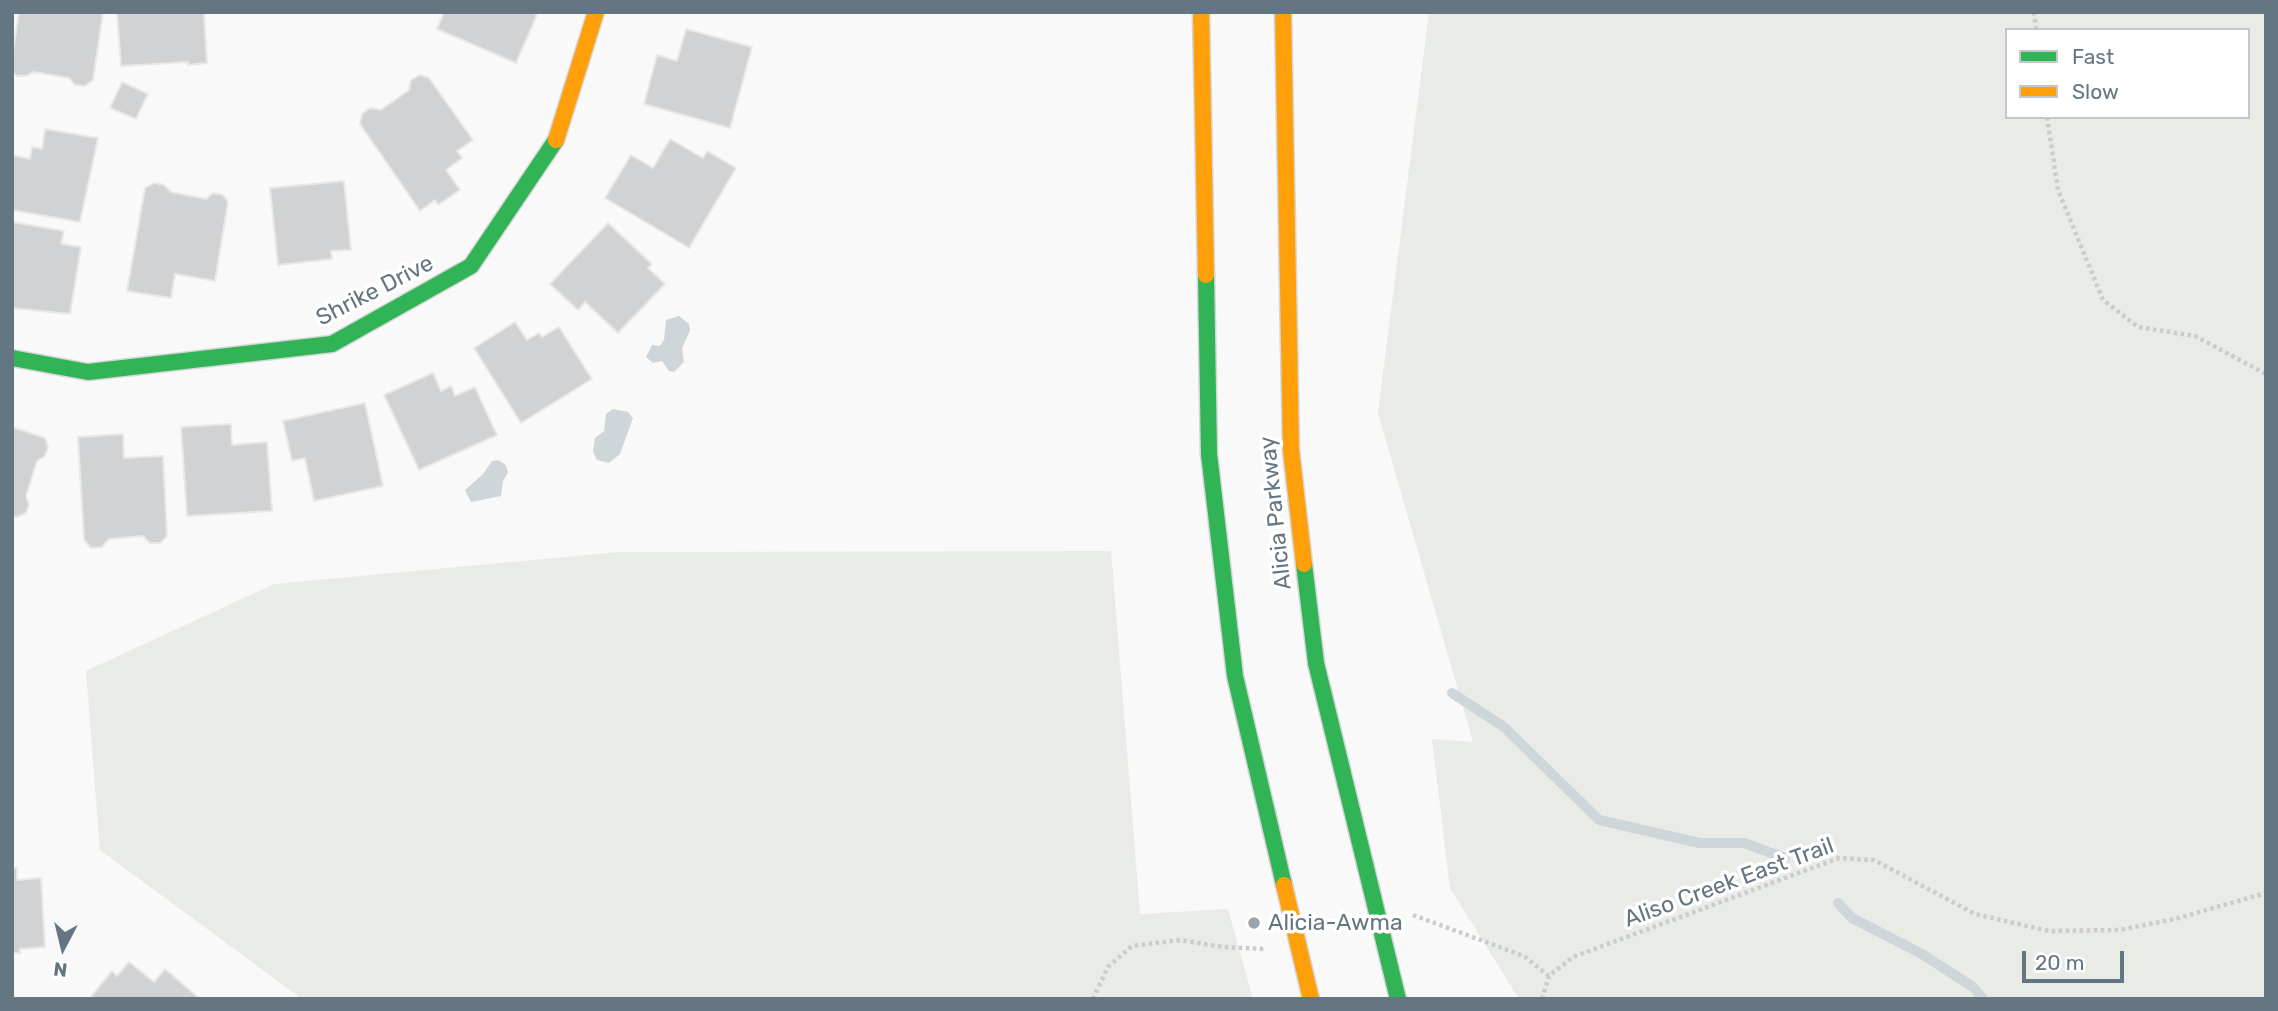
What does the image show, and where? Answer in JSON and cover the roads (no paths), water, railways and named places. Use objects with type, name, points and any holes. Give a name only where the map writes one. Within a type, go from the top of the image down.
[{"type":"main road","name":"Shrike Drive","points":[[12,358],[88,372],[332,344],[471,266],[560,135],[596,12]]},
{"type":"main road","points":[[1201,12],[1209,454],[1235,676],[1311,999]]},
{"type":"main road","name":"Alicia Parkway","points":[[1283,12],[1291,450],[1316,663],[1377,922],[1398,999]]},
{"type":"waterway","points":[[1452,693],[1504,727],[1599,820],[1700,843],[1744,843],[1785,858]]},
{"type":"waterway","points":[[1838,903],[1852,918],[1922,954],[1973,987],[1983,999]]},
{"type":"place","name":"Alicia-Awma","points":[[1254,923]]}]
